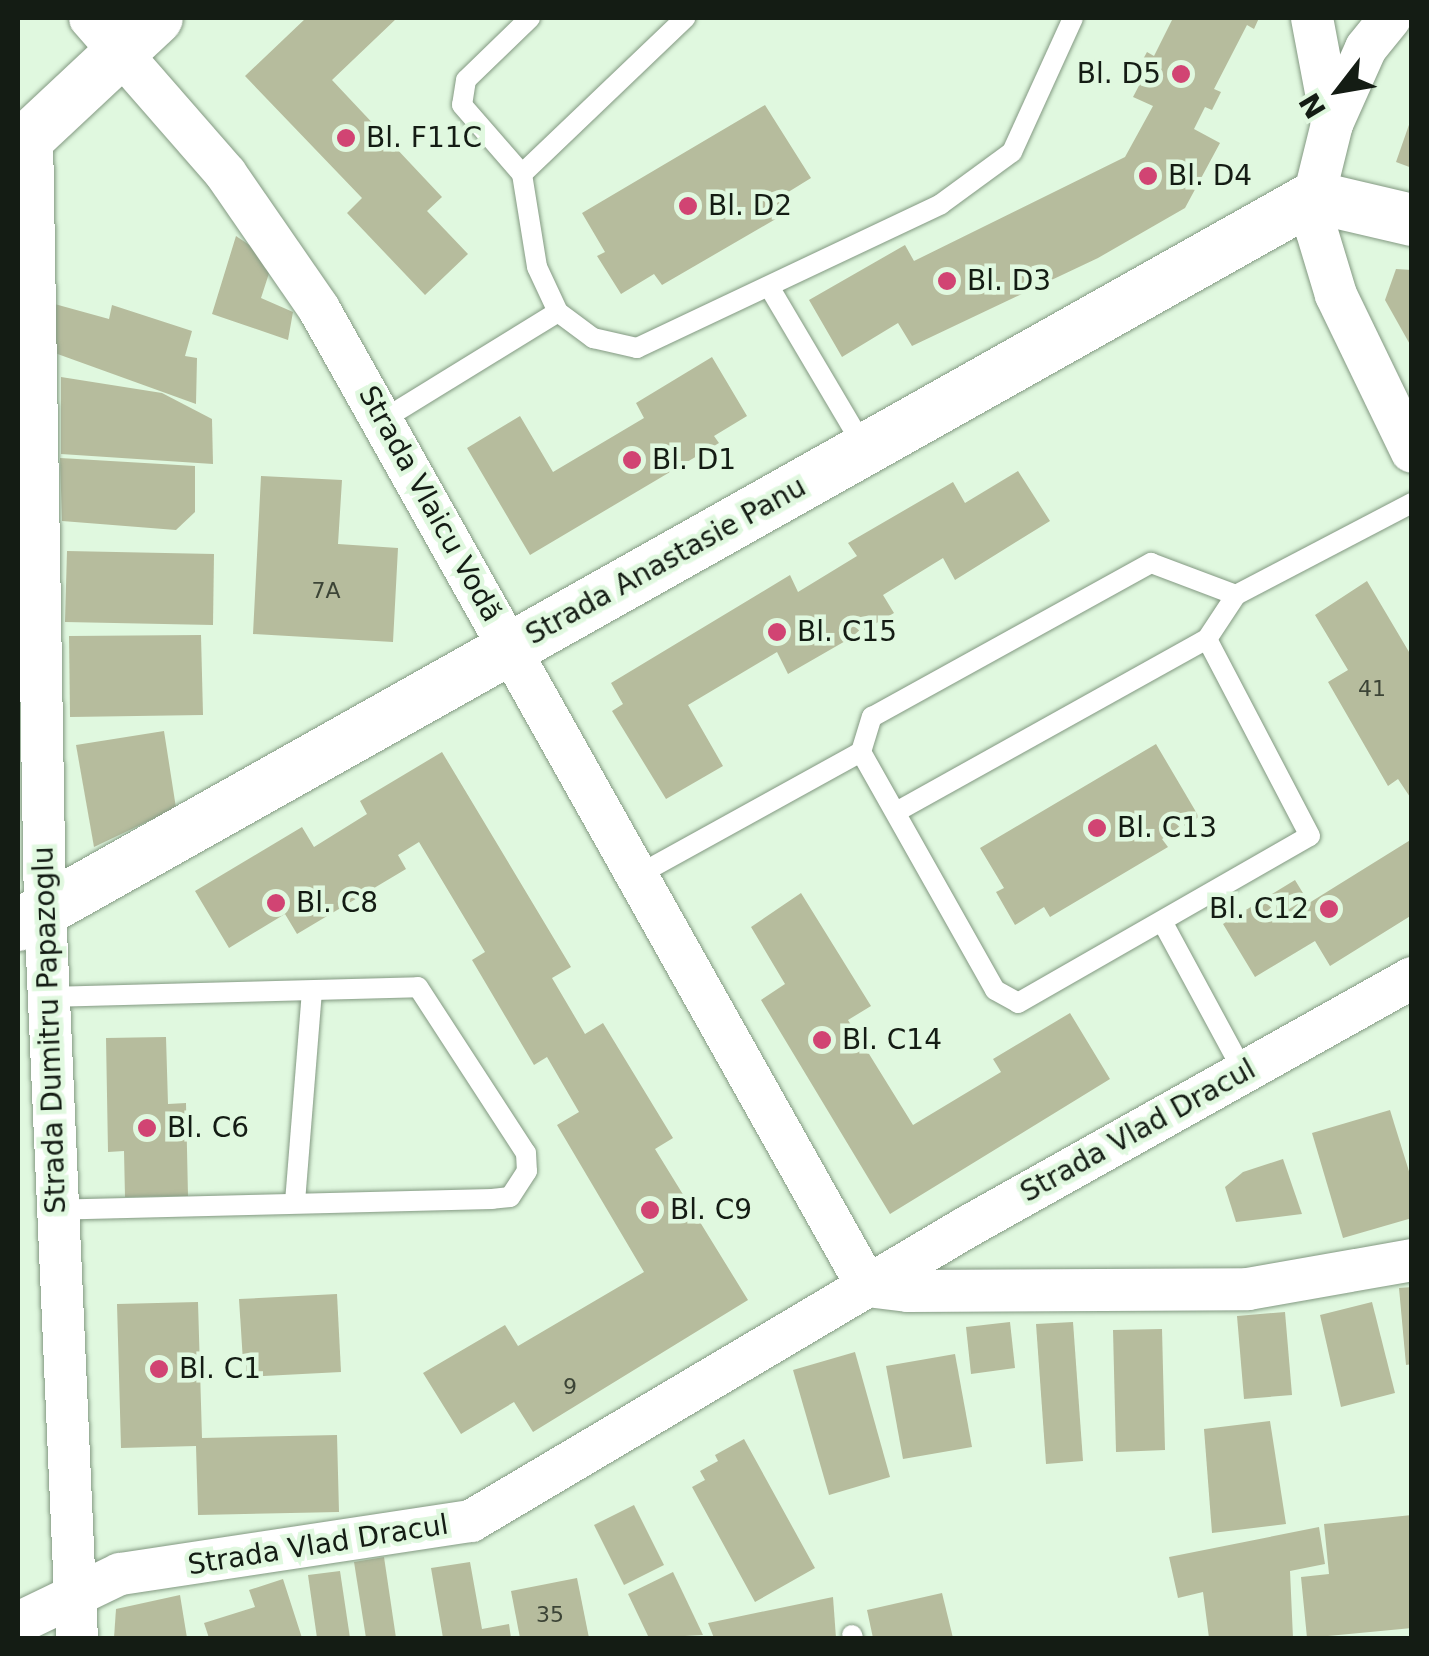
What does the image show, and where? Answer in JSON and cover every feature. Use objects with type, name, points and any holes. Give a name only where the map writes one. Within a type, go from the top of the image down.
[{"type":"street","points":[[1312,18],[1332,124]]},
{"type":"street","points":[[1390,18],[1366,48],[1332,124],[1314,198],[1336,295],[1412,452]]},
{"type":"street","points":[[25,141],[122,29]]},
{"type":"street","name":"Strada Vlaicu Vodă","points":[[122,29],[266,230],[384,419],[866,1286]]},
{"type":"street","name":"Strada Dumitru Papazoglu","points":[[25,141],[31,917],[48,998],[77,1638]]},
{"type":"street","points":[[1314,198],[1412,220]]},
{"type":"street","name":"Strada Anastasie Panu","points":[[31,917],[1314,198]]},
{"type":"street","name":"Strada Vlad Dracul","points":[[18,1623],[74,1591],[120,1574],[470,1521],[866,1286],[1412,978]]},
{"type":"street","points":[[866,1286],[908,1292],[1248,1290],[1412,1260]]},
{"type":"lane","points":[[530,18],[461,93],[462,106],[522,174],[538,267],[558,312],[593,338],[638,348],[771,290],[940,204],[1012,152],[1073,18]]},
{"type":"lane","points":[[522,174],[685,18]]},
{"type":"lane","points":[[771,290],[865,449]]},
{"type":"lane","points":[[384,419],[558,312]]},
{"type":"lane","points":[[896,812],[1207,639],[1236,595],[1412,502]]},
{"type":"lane","points":[[638,876],[861,752],[872,718],[1151,563],[1236,595]]},
{"type":"lane","points":[[861,752],[1005,1000],[1018,1004],[1310,836],[1207,639]]},
{"type":"lane","points":[[1163,922],[1244,1071]]},
{"type":"lane","points":[[48,998],[426,990],[526,1153],[527,1171],[510,1197],[492,1200],[56,1210]]},
{"type":"lane","points":[[296,1202],[312,992]]},
{"type":"building","name":"Bl. F11C","points":[[306,18],[397,18],[332,80],[442,197],[427,211],[468,254],[425,295],[347,213],[362,198],[245,76]]},
{"type":"building","points":[[1173,18],[1259,18],[1254,29],[1247,25],[1214,89],[1221,92],[1212,110],[1205,107],[1194,129],[1220,143],[1185,208],[1098,258],[912,346],[898,323],[842,357],[809,300],[905,245],[914,261],[1125,157],[1153,106],[1133,97],[1144,76],[1136,72],[1147,52],[1154,56]]},
{"type":"building","name":"Bl. D2","points":[[765,105],[811,178],[777,199],[786,213],[662,285],[654,274],[621,294],[597,256],[605,252],[582,213]]},
{"type":"building","points":[[1412,119],[1412,168],[1396,162]]},
{"type":"building","points":[[236,236],[273,261],[261,298],[293,312],[288,340],[212,314]]},
{"type":"building","points":[[1396,269],[1412,270],[1412,348],[1385,300]]},
{"type":"building","points":[[51,303],[109,319],[112,305],[192,331],[185,356],[197,358],[196,404],[52,352]]},
{"type":"building","name":"Bl. D1","points":[[712,357],[747,416],[714,436],[719,443],[530,555],[467,448],[520,416],[553,472],[644,418],[636,403]]},
{"type":"building","points":[[61,377],[162,393],[212,419],[213,464],[61,454]]},
{"type":"building","points":[[60,458],[195,466],[195,512],[176,530],[62,521]]},
{"type":"building","name":"Bl. C15","points":[[1018,471],[1050,521],[955,580],[943,558],[883,595],[894,613],[788,674],[777,652],[688,705],[723,766],[666,799],[612,711],[623,704],[611,683],[790,575],[798,592],[857,556],[848,543],[953,482],[965,503]]},
{"type":"building","points":[[261,476],[342,480],[338,544],[398,548],[393,642],[253,634]]},
{"type":"building","points":[[67,551],[214,554],[213,625],[65,622]]},
{"type":"building","points":[[1367,581],[1412,657],[1412,800],[1398,779],[1388,786],[1328,682],[1348,670],[1315,615]]},
{"type":"building","points":[[201,635],[203,715],[70,717],[69,636]]},
{"type":"building","points":[[164,731],[176,808],[94,847],[76,745]]},
{"type":"building","name":"Bl. C13","points":[[1156,744],[1199,817],[1162,839],[1168,847],[1050,917],[1044,907],[1015,925],[996,892],[1004,888],[980,848]]},
{"type":"building","points":[[442,752],[571,967],[552,978],[585,1034],[603,1023],[673,1138],[655,1149],[748,1300],[533,1432],[514,1402],[461,1434],[423,1373],[505,1325],[518,1346],[644,1272],[557,1125],[579,1112],[547,1057],[534,1065],[472,960],[485,952],[419,842],[398,855],[406,869],[297,934],[285,914],[229,948],[195,891],[302,827],[314,847],[367,814],[360,801]]},
{"type":"building","name":"Bl. C12","points":[[1412,839],[1412,915],[1330,966],[1315,941],[1255,977],[1223,924],[1295,880],[1309,903]]},
{"type":"building","name":"Bl. C14","points":[[801,893],[871,1006],[848,1020],[913,1125],[1001,1072],[993,1059],[1070,1013],[1110,1079],[890,1214],[761,1000],[785,984],[751,927]]},
{"type":"building","name":"Bl. C6","points":[[166,1037],[168,1104],[186,1103],[188,1196],[125,1197],[124,1151],[108,1152],[106,1038]]},
{"type":"building","points":[[1390,1110],[1412,1181],[1412,1218],[1343,1238],[1312,1133]]},
{"type":"building","points":[[1283,1159],[1302,1214],[1236,1222],[1225,1187],[1243,1172]]},
{"type":"building","points":[[1412,1287],[1412,1364],[1406,1365],[1399,1288]]},
{"type":"building","points":[[337,1294],[341,1372],[244,1377],[239,1299]]},
{"type":"building","name":"Bl. C1","points":[[198,1302],[202,1438],[337,1435],[339,1512],[198,1515],[196,1446],[121,1448],[117,1304]]},
{"type":"building","points":[[1372,1302],[1395,1393],[1341,1407],[1320,1315]]},
{"type":"building","points":[[1285,1312],[1292,1395],[1244,1399],[1237,1316]]},
{"type":"building","points":[[1010,1322],[1015,1368],[971,1374],[966,1327]]},
{"type":"building","points":[[1073,1322],[1083,1461],[1046,1464],[1036,1324]]},
{"type":"building","points":[[1162,1329],[1165,1450],[1116,1452],[1113,1330]]},
{"type":"building","points":[[855,1352],[890,1477],[829,1495],[793,1370]]},
{"type":"building","points":[[955,1354],[972,1447],[903,1459],[886,1366]]},
{"type":"building","points":[[1270,1421],[1286,1524],[1212,1533],[1204,1429]]},
{"type":"building","points":[[744,1439],[815,1568],[755,1602],[692,1487],[705,1480],[700,1471],[718,1461],[715,1455]]},
{"type":"building","points":[[634,1505],[664,1565],[624,1585],[594,1525]]},
{"type":"building","points":[[1412,1515],[1412,1628],[1307,1638],[1301,1577],[1329,1574],[1324,1524]]},
{"type":"building","points":[[1319,1527],[1325,1564],[1290,1571],[1293,1638],[1209,1638],[1203,1592],[1178,1598],[1169,1557]]},
{"type":"building","points":[[384,1557],[396,1638],[366,1638],[354,1562]]},
{"type":"building","points":[[470,1562],[482,1629],[509,1624],[511,1638],[443,1638],[431,1568]]},
{"type":"building","points":[[340,1571],[350,1638],[317,1638],[308,1575]]},
{"type":"building","points":[[673,1572],[703,1635],[649,1638],[628,1594]]},
{"type":"building","points":[[577,1578],[589,1638],[520,1638],[511,1591]]},
{"type":"building","points":[[283,1579],[302,1638],[209,1638],[204,1623],[255,1607],[249,1590]]},
{"type":"building","points":[[942,1593],[953,1638],[873,1638],[867,1610]]},
{"type":"building","points":[[180,1595],[187,1638],[114,1638],[116,1609]]},
{"type":"building","points":[[833,1597],[836,1638],[714,1638],[708,1623]]},
{"type":"place","name":"Bl. D5","points":[[1181,74]]},
{"type":"place","name":"Bl. F11C","points":[[346,138]]},
{"type":"place","name":"Bl. D4","points":[[1148,176]]},
{"type":"place","name":"Bl. D2","points":[[688,206]]},
{"type":"place","name":"Bl. D3","points":[[947,281]]},
{"type":"place","name":"Bl. D1","points":[[632,460]]},
{"type":"place","name":"Bl. C15","points":[[777,632]]},
{"type":"place","name":"Bl. C13","points":[[1097,828]]},
{"type":"place","name":"Bl. C8","points":[[276,903]]},
{"type":"place","name":"Bl. C12","points":[[1329,909]]},
{"type":"place","name":"Bl. C14","points":[[822,1040]]},
{"type":"place","name":"Bl. C6","points":[[147,1128]]},
{"type":"place","name":"Bl. C9","points":[[650,1210]]},
{"type":"place","name":"Bl. C1","points":[[159,1369]]}]
